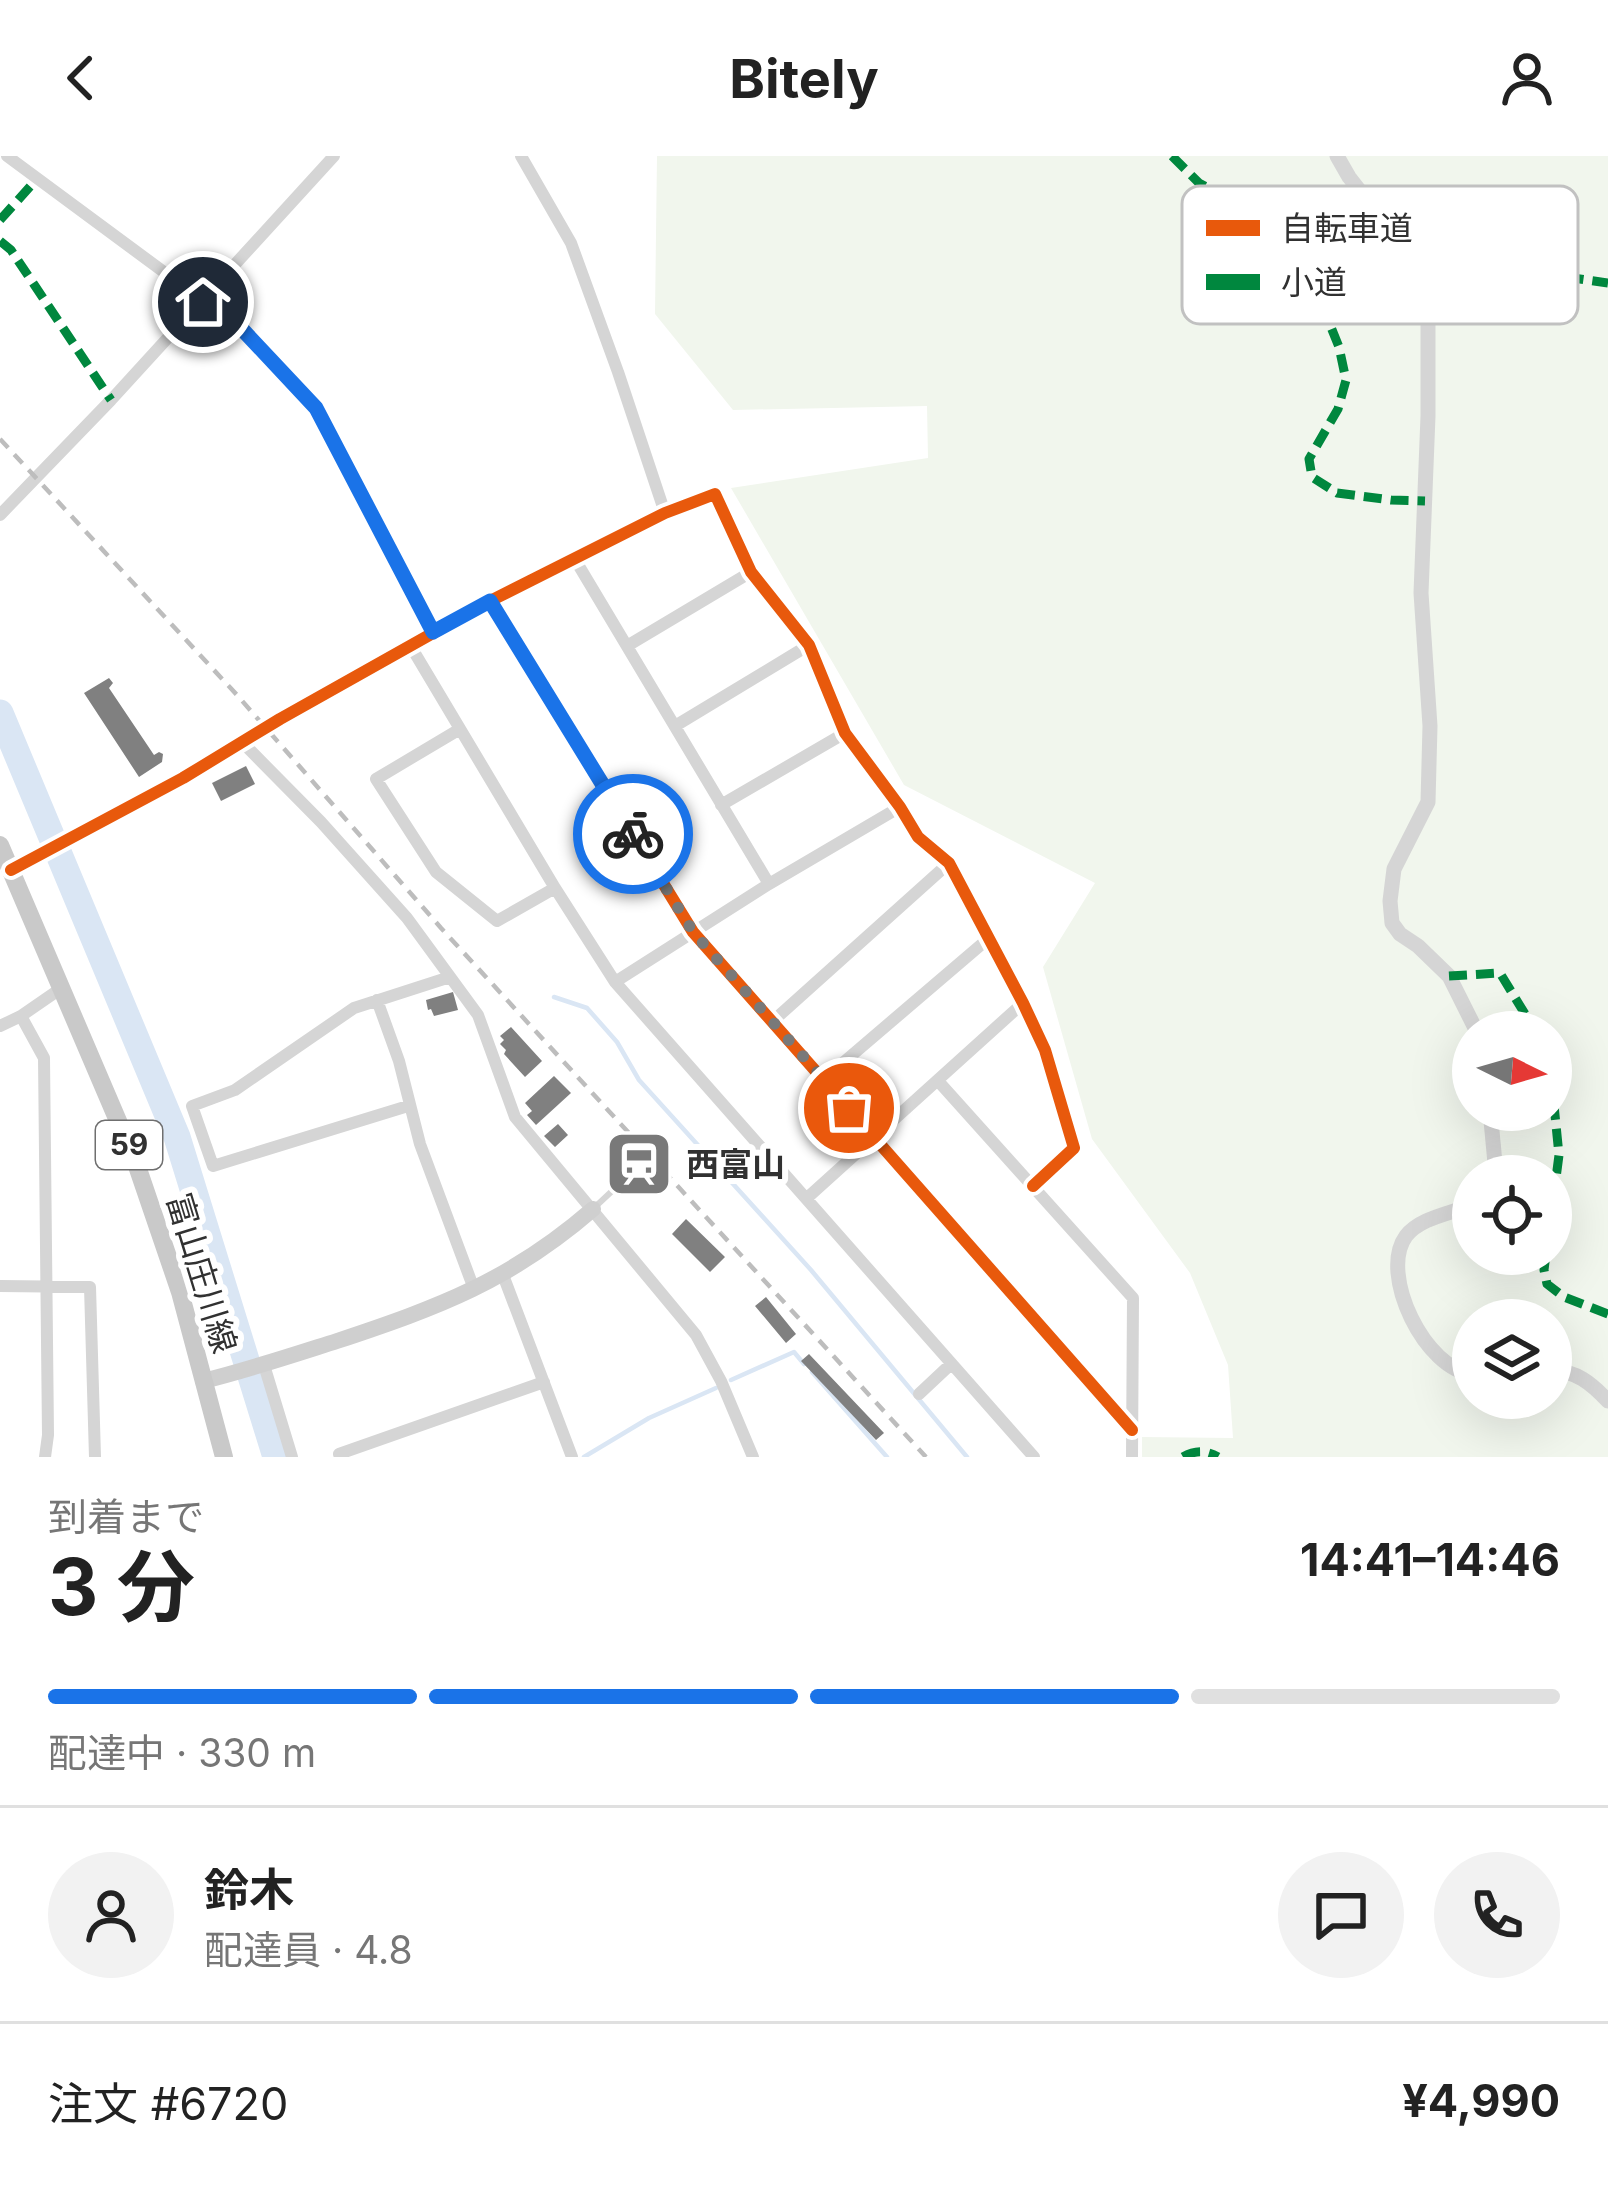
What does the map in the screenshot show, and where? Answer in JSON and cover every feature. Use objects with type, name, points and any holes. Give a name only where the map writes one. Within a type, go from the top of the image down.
[{"type":"main road","name":"富山庄川線","points":[[0,845],[136,1162],[180,1292],[224,1457]]},
{"type":"main road","points":[[203,1382],[430,1310],[503,1275],[554,1243],[593,1209]]},
{"type":"street","points":[[7,156],[241,328],[316,408],[433,632]]},
{"type":"street","points":[[0,515],[334,156]]},
{"type":"street","points":[[521,156],[571,244],[590,290],[664,512]]},
{"type":"street","points":[[1337,156],[1356,186]]},
{"type":"street","points":[[1428,324],[1420,592],[1430,726],[1428,802],[1394,869],[1390,901],[1392,923],[1449,976],[1467,1011]]},
{"type":"street","points":[[11,871],[573,556],[664,512],[715,494],[751,572],[809,646],[845,733],[918,837],[949,863],[1045,1050],[1074,1148],[1034,1186]]},
{"type":"street","points":[[573,556],[770,884]]},
{"type":"street","points":[[627,646],[751,572]]},
{"type":"street","points":[[490,601],[693,932],[1132,1430]]},
{"type":"street","points":[[410,645],[615,982],[1034,1457]]},
{"type":"street","points":[[675,726],[809,646]]},
{"type":"street","points":[[460,729],[376,778],[436,872],[497,921],[555,888]]},
{"type":"street","points":[[721,805],[845,733]]},
{"type":"street","points":[[243,743],[407,918],[451,977],[478,1015],[515,1117],[696,1335],[752,1457]]},
{"type":"street","points":[[615,982],[900,807]]},
{"type":"street","points":[[773,1021],[949,863]]},
{"type":"street","points":[[824,1079],[989,938]]},
{"type":"street","points":[[408,1106],[213,1166],[192,1106],[235,1090],[354,1007],[451,977]]},
{"type":"street","points":[[0,1026],[63,987]]},
{"type":"street","points":[[377,1000],[399,1061],[408,1106],[474,1289]]},
{"type":"street","points":[[807,1198],[1023,1003]]},
{"type":"street","points":[[21,1016],[44,1058],[45,1457]]},
{"type":"street","points":[[939,1082],[1133,1298],[1132,1457]]},
{"type":"street","points":[[1452,1213],[1414,1228],[1402,1240],[1399,1261],[1401,1288],[1413,1322],[1428,1346],[1452,1369]]},
{"type":"street","points":[[503,1275],[572,1457]]},
{"type":"street","points":[[0,1286],[90,1287],[94,1457]]},
{"type":"street","points":[[919,1394],[951,1364]]},
{"type":"street","points":[[263,1365],[292,1457]]},
{"type":"street","points":[[1572,1372],[1592,1383],[1608,1401]]},
{"type":"street","points":[[340,1457],[544,1382]]},
{"type":"lane","points":[[593,1209],[626,1178]]},
{"type":"shaded area","points":[[657,156],[1608,156],[1608,1457],[1142,1457],[1142,1437],[1233,1438],[1228,1365],[1190,1273],[1092,1139],[1043,967],[1095,883],[904,785],[731,488],[928,458],[927,406],[733,410],[655,314]]},
{"type":"building","points":[[109,678],[113,683],[109,688],[154,755],[163,754],[162,762],[139,777],[84,693]]},
{"type":"building","points":[[246,766],[255,784],[221,801],[212,783]]},
{"type":"building","points":[[453,992],[458,1010],[434,1016],[428,1010],[426,1000]]},
{"type":"building","points":[[511,1027],[542,1061],[525,1077],[500,1044],[504,1040],[500,1036]]},
{"type":"building","points":[[554,1076],[571,1093],[536,1125],[525,1103]]},
{"type":"building","points":[[558,1124],[568,1135],[555,1147],[544,1136]]},
{"type":"building","points":[[621,1137],[655,1170],[639,1184],[624,1173],[627,1171],[608,1148]]},
{"type":"building","points":[[686,1219],[725,1257],[710,1272],[672,1234]]},
{"type":"building","points":[[766,1297],[796,1334],[786,1343],[755,1306]]},
{"type":"building","points":[[809,1354],[884,1433],[876,1440],[801,1361]]},
{"type":"waterway","points":[[0,713],[177,1137],[276,1457]]},
{"type":"waterway","points":[[554,997],[587,1008],[617,1042],[639,1080],[811,1270],[967,1457]]},
{"type":"waterway","points":[[731,1380],[794,1352],[804,1364]]},
{"type":"waterway","points":[[812,1372],[887,1457]]},
{"type":"waterway","points":[[584,1457],[649,1418],[716,1388]]},
{"type":"railway","points":[[0,439],[926,1457]]},
{"type":"marked path","points":[[1172,156],[1205,186]]},
{"type":"marked path","points":[[0,220],[36,180]]},
{"type":"marked path","points":[[0,241],[11,250],[111,400]]},
{"type":"marked path","points":[[1578,279],[1608,283]]},
{"type":"marked path","points":[[1330,324],[1346,380],[1338,409],[1309,459],[1312,477],[1337,493],[1425,501]]},
{"type":"marked path","points":[[1449,976],[1500,973],[1523,1011]]},
{"type":"marked path","points":[[1557,1131],[1559,1155]]},
{"type":"marked path","points":[[1545,1275],[1547,1284],[1564,1297],[1608,1314]]},
{"type":"marked path","points":[[1183,1457],[1200,1452],[1218,1457]]},
{"type":"cycle path","points":[[11,870],[183,778],[490,601],[665,513],[715,494],[751,572],[809,645],[845,733],[918,837],[949,863],[1045,1050],[1074,1148],[1033,1186]]},
{"type":"cycle path","points":[[490,601],[693,932],[1132,1430]]},
{"type":"way so far","points":[[633,834],[693,932],[849,1108]]},
{"type":"place","name":"西富山","points":[[639,1164]]},
{"type":"route","points":[[203,302],[241,328],[316,408],[433,632],[490,601],[633,834]]}]
